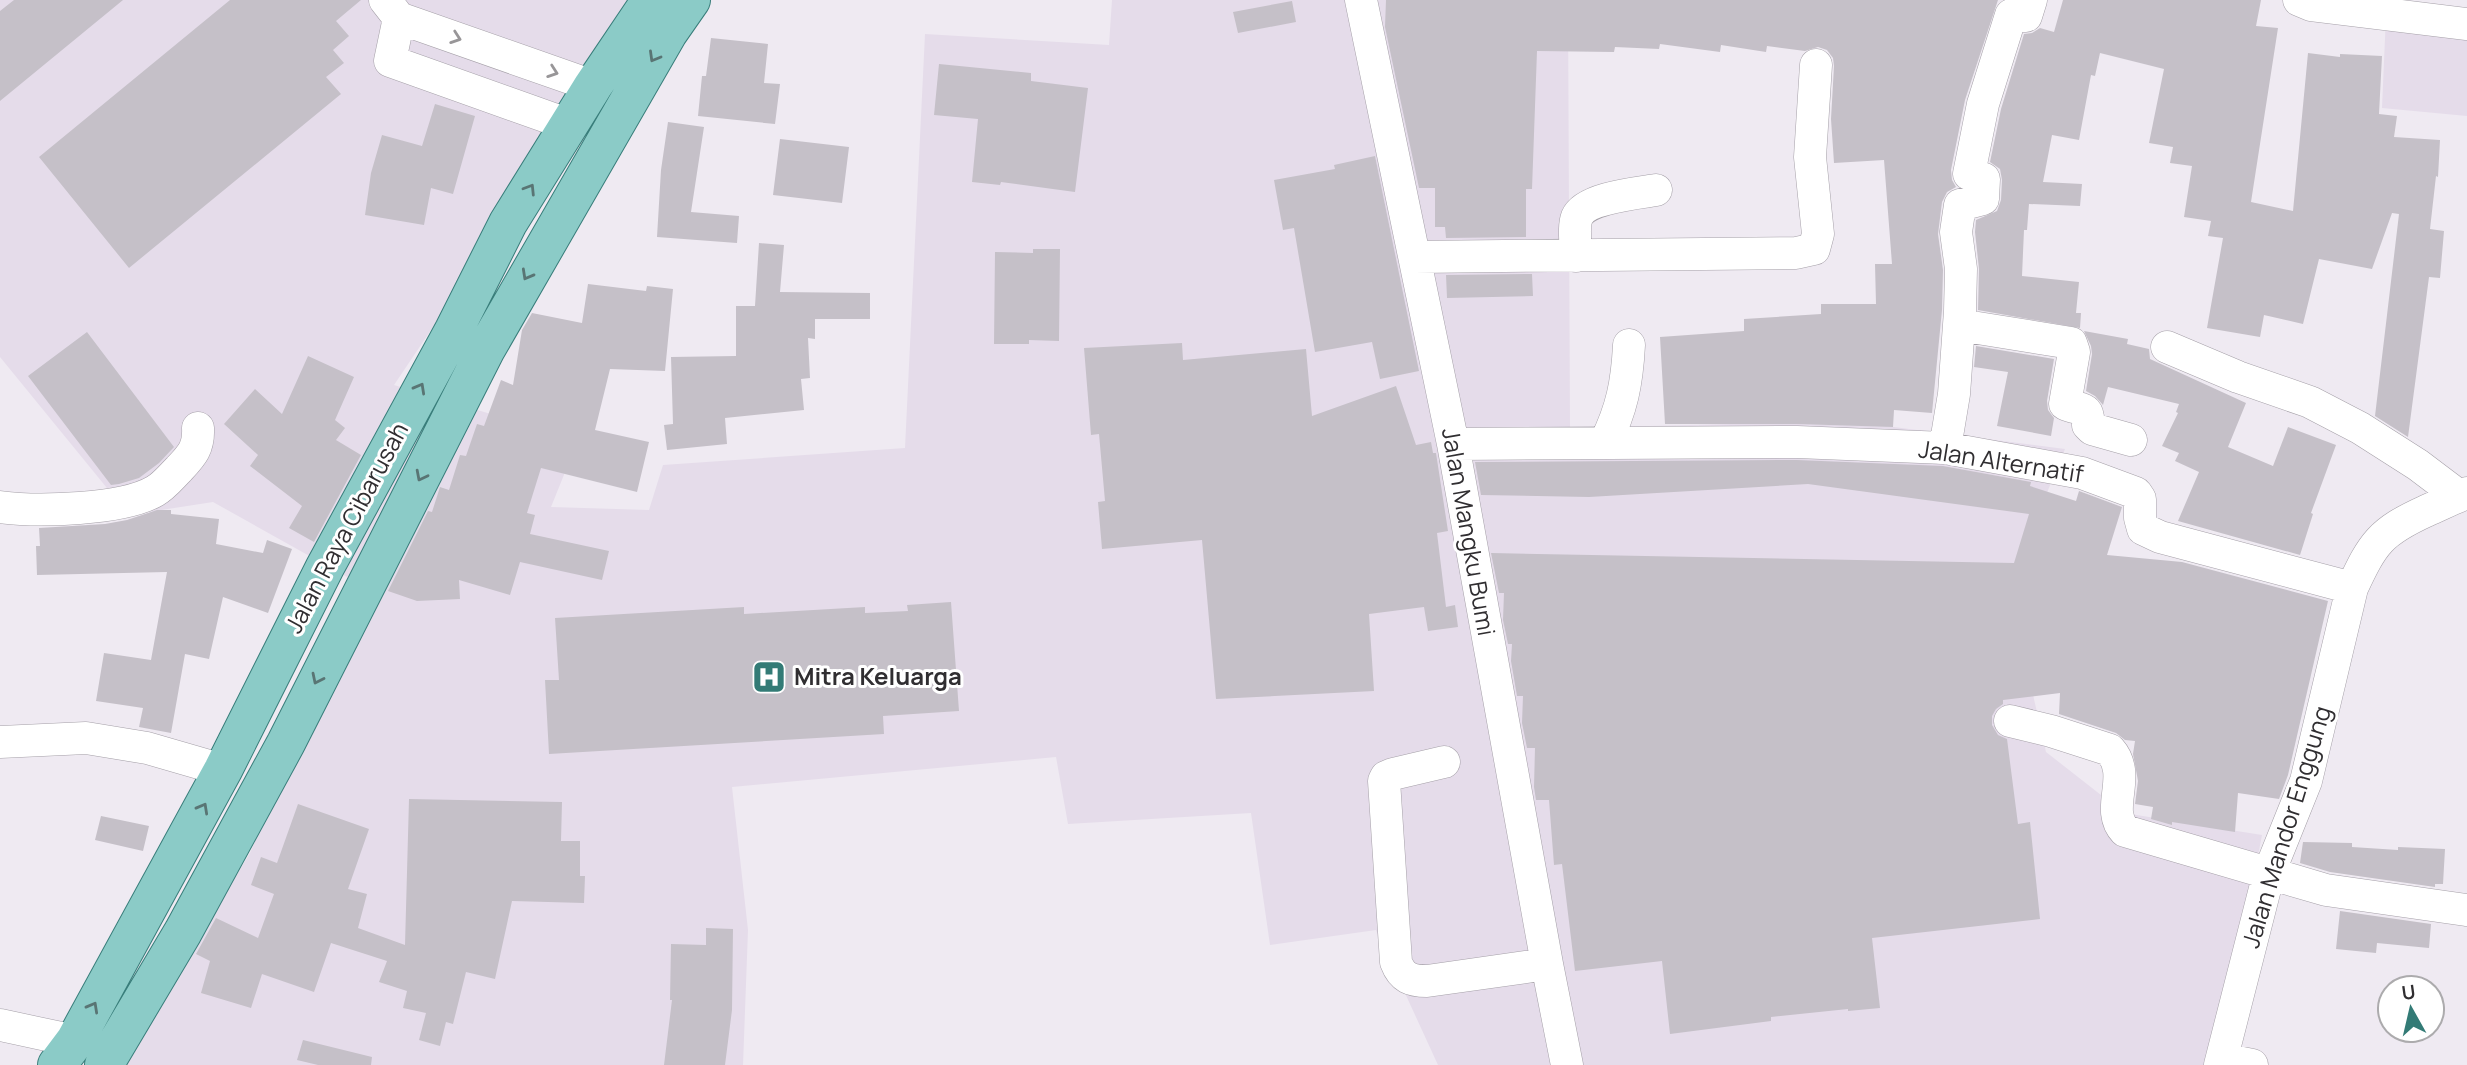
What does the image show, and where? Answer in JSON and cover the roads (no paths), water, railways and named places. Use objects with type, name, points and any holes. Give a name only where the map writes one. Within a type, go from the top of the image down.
[{"type":"main road","name":"Jalan Raya Cibarusah","points":[[104,1065],[183,932],[286,743],[470,339],[509,223],[593,86],[651,0]]},
{"type":"main road","name":"Jalan Raya Cibarusah","points":[[66,1053],[223,770],[325,567],[418,393],[470,339],[691,0]]},
{"type":"street","name":"Jalan Mangku Bumi","points":[[1361,0],[1453,444],[1567,1065]]},
{"type":"street","points":[[1945,448],[1954,394],[1959,325],[1961,269],[1956,232],[1960,205],[1983,199],[1984,179],[1969,174],[1983,104],[2011,15],[2026,16],[2031,0]]},
{"type":"street","points":[[2299,0],[2311,5],[2467,24]]},
{"type":"street","points":[[569,125],[390,61],[392,9],[593,86]]},
{"type":"street","points":[[1415,257],[1796,253],[1814,249],[1818,234],[1810,157],[1816,65]]},
{"type":"street","points":[[1576,256],[1576,219],[1581,210],[1602,200],[1656,190]]},
{"type":"street","points":[[1959,325],[2071,343],[2074,352],[2065,404],[2086,410],[2088,425],[2092,429],[2131,440]]},
{"type":"street","points":[[1605,443],[1622,402],[1627,381],[1629,345]]},
{"type":"street","points":[[2167,347],[2238,377],[2310,402],[2360,428],[2463,495]]},
{"type":"street","points":[[0,507],[101,505],[153,493],[195,452],[199,440],[198,428]]},
{"type":"street","name":"Jalan Alternatif","points":[[1453,444],[1797,442],[1945,448],[2082,473],[2136,494],[2140,499],[2143,529],[2160,537],[2352,588]]},
{"type":"street","points":[[2352,588],[2366,558],[2381,537],[2396,525],[2463,495]]},
{"type":"street","name":"Jalan Mandor Enggung","points":[[2221,1062],[2269,873],[2306,781],[2352,588]]},
{"type":"street","points":[[2010,721],[2110,750],[2116,757],[2121,779],[2116,814],[2119,825],[2125,831],[2326,890],[2466,910]]},
{"type":"street","points":[[0,742],[86,738],[147,748],[223,770]]},
{"type":"street","points":[[1444,762],[1393,774],[1384,781],[1396,962],[1399,971],[1412,981],[1427,981],[1547,964]]},
{"type":"street","points":[[0,1025],[66,1053]]},
{"type":"street","points":[[2221,1062],[2252,1065]]},
{"type":"place","name":"Mitra Keluarga","points":[[769,677]]}]
